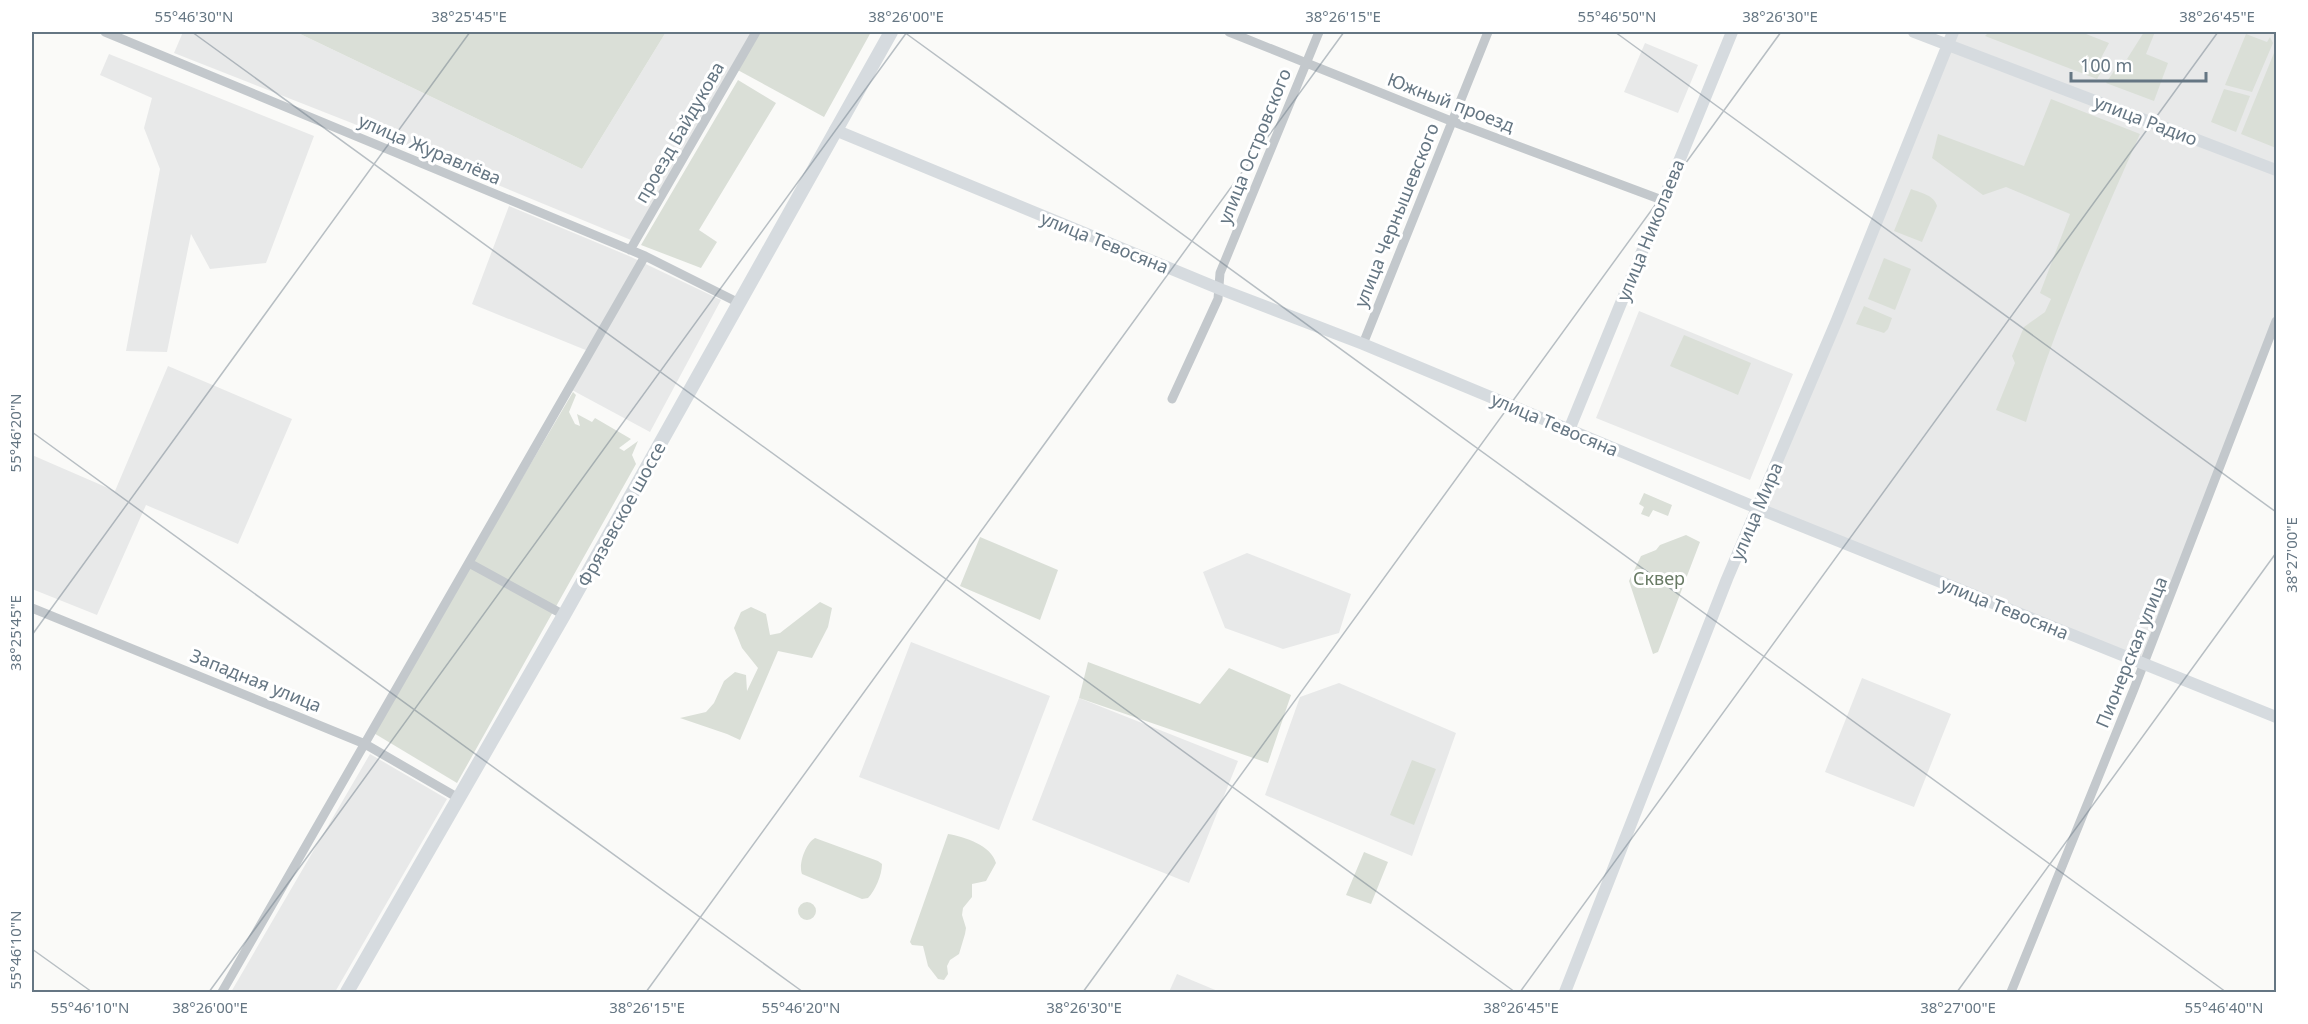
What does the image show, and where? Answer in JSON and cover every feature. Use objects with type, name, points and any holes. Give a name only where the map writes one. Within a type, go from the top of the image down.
[{"type":"highway","name":"Фрязевское шоссе","points":[[346,993],[460,799],[891,32]]},
{"type":"main road","name":"улица Николаева","points":[[1569,430],[1732,32]]},
{"type":"main road","name":"улица Радио","points":[[1914,32],[2277,170]]},
{"type":"main road","name":"улица Мира","points":[[1565,993],[1731,570],[1841,310],[1953,32]]},
{"type":"main road","name":"улица Тевосяна","points":[[835,130],[1220,289],[1363,344],[1757,508],[2277,717]]},
{"type":"street","name":"улица Журавлёва","points":[[105,32],[645,256],[739,303]]},
{"type":"street","name":"проезд Байдукова","points":[[630,250],[756,32]]},
{"type":"street","name":"Южный проезд","points":[[1229,32],[1451,121],[1662,200]]},
{"type":"street","name":"улица Островского","points":[[1220,289],[1220,273],[1319,32]]},
{"type":"street","name":"улица Чернышевского","points":[[1363,344],[1488,32]]},
{"type":"street","points":[[222,993],[645,256]]},
{"type":"street","points":[[1172,399],[1206,327],[1220,289]]},
{"type":"street","name":"Пионерская улица","points":[[2011,993],[2144,665],[2277,321]]},
{"type":"street","points":[[469,563],[564,615]]},
{"type":"street","name":"Западная улица","points":[[32,608],[365,744],[460,799]]},
{"type":"shaded area","points":[[183,32],[296,32],[582,169],[666,32],[756,32],[631,240],[400,142],[174,53]]},
{"type":"shaded area","points":[[1953,32],[2276,32],[2276,321],[2144,665],[1757,508]]},
{"type":"shaded area","points":[[1645,43],[1698,65],[1678,113],[1624,92]]},
{"type":"shaded area","points":[[109,54],[314,136],[266,263],[210,269],[191,234],[167,352],[126,351],[160,169],[144,128],[152,98],[100,75]]},
{"type":"shaded area","points":[[509,206],[629,256],[721,300],[650,432],[572,390],[593,353],[472,304]]},
{"type":"shaded area","points":[[1639,311],[1793,374],[1750,480],[1596,418]]},
{"type":"shaded area","points":[[168,366],[292,419],[238,544],[146,505],[97,615],[32,589],[32,455],[115,491]]},
{"type":"shaded area","points":[[1247,553],[1351,594],[1339,633],[1283,649],[1225,628],[1203,572]]},
{"type":"shaded area","points":[[911,642],[1050,696],[999,830],[859,777]]},
{"type":"shaded area","points":[[1862,678],[1951,714],[1914,807],[1825,772]]},
{"type":"shaded area","points":[[1339,683],[1456,733],[1412,856],[1265,795],[1300,697]]},
{"type":"shaded area","points":[[1079,698],[1238,761],[1189,883],[1032,820]]},
{"type":"shaded area","points":[[370,754],[447,799],[335,992],[231,992]]},
{"type":"shaded area","points":[[1177,974],[1220,992],[1169,992]]},
{"type":"green space","points":[[296,32],[666,32],[582,169]]},
{"type":"green space","points":[[756,32],[871,32],[824,117],[734,68]]},
{"type":"green space","points":[[1989,32],[2081,32],[2109,43],[2100,60],[2107,62],[2097,79],[1985,36]]},
{"type":"green space","points":[[2144,32],[2155,32],[2146,54],[2168,63],[2154,101],[2106,83],[2114,71],[2122,67]]},
{"type":"green space","points":[[2246,34],[2267,42],[2270,37],[2273,43],[2252,92],[2225,85]]},
{"type":"green space","points":[[2276,48],[2276,148],[2241,134]]},
{"type":"green space","points":[[738,80],[776,103],[699,230],[717,242],[701,268],[641,245]]},
{"type":"green space","points":[[2224,89],[2250,96],[2236,132],[2211,122]]},
{"type":"green space","points":[[2051,99],[2140,134],[2064,312],[2026,422],[1996,410],[2015,363],[2012,356],[2024,327],[2045,312],[2051,299],[2040,293],[2070,214],[2006,187],[1983,195],[1932,158],[1938,134],[2024,166]]},
{"type":"green space","points":[[1911,189],[1930,197],[1937,206],[1922,242],[1894,231]]},
{"type":"green space","points":[[1884,258],[1911,269],[1895,310],[1868,299]]},
{"type":"green space","points":[[1864,306],[1892,318],[1884,333],[1856,324]]},
{"type":"green space","points":[[1684,335],[1751,363],[1738,395],[1670,366]]},
{"type":"green space","points":[[573,392],[576,395],[569,412],[575,424],[580,426],[577,414],[592,422],[595,418],[631,439],[619,448],[624,451],[638,441],[632,455],[636,464],[457,783],[372,732]]},
{"type":"green space","points":[[1644,493],[1672,505],[1668,516],[1653,510],[1649,517],[1641,514],[1644,507],[1639,504]]},
{"type":"green space","name":"Сквер","points":[[1686,535],[1700,542],[1658,652],[1653,654],[1629,581],[1641,556],[1656,550],[1660,545]]},
{"type":"green space","points":[[980,537],[1058,570],[1040,620],[960,586]]},
{"type":"green space","points":[[820,602],[832,608],[828,627],[812,658],[778,651],[740,740],[680,718],[706,712],[714,703],[724,681],[735,672],[746,675],[747,691],[758,668],[742,648],[734,628],[741,612],[751,607],[766,614],[770,635],[780,633]]},
{"type":"green space","points":[[1088,662],[1200,704],[1229,668],[1291,695],[1268,763],[1079,698]]},
{"type":"green space","points":[[1412,760],[1436,769],[1414,825],[1390,815]]},
{"type":"green space","points":[[948,834],[962,837],[983,847],[989,851],[996,863],[986,881],[972,884],[972,897],[963,908],[962,915],[966,928],[965,934],[959,954],[950,960],[947,966],[948,974],[944,980],[938,979],[928,966],[923,946],[912,945],[910,942]]},
{"type":"green space","points":[[815,838],[882,864],[878,882],[868,898],[862,899],[802,874],[801,865],[804,854]]},
{"type":"green space","points":[[1364,852],[1388,862],[1371,904],[1346,895]]},
{"type":"green space","points":[[807,902],[813,905],[816,911],[813,917],[807,920],[801,917],[798,911],[801,905]]}]
